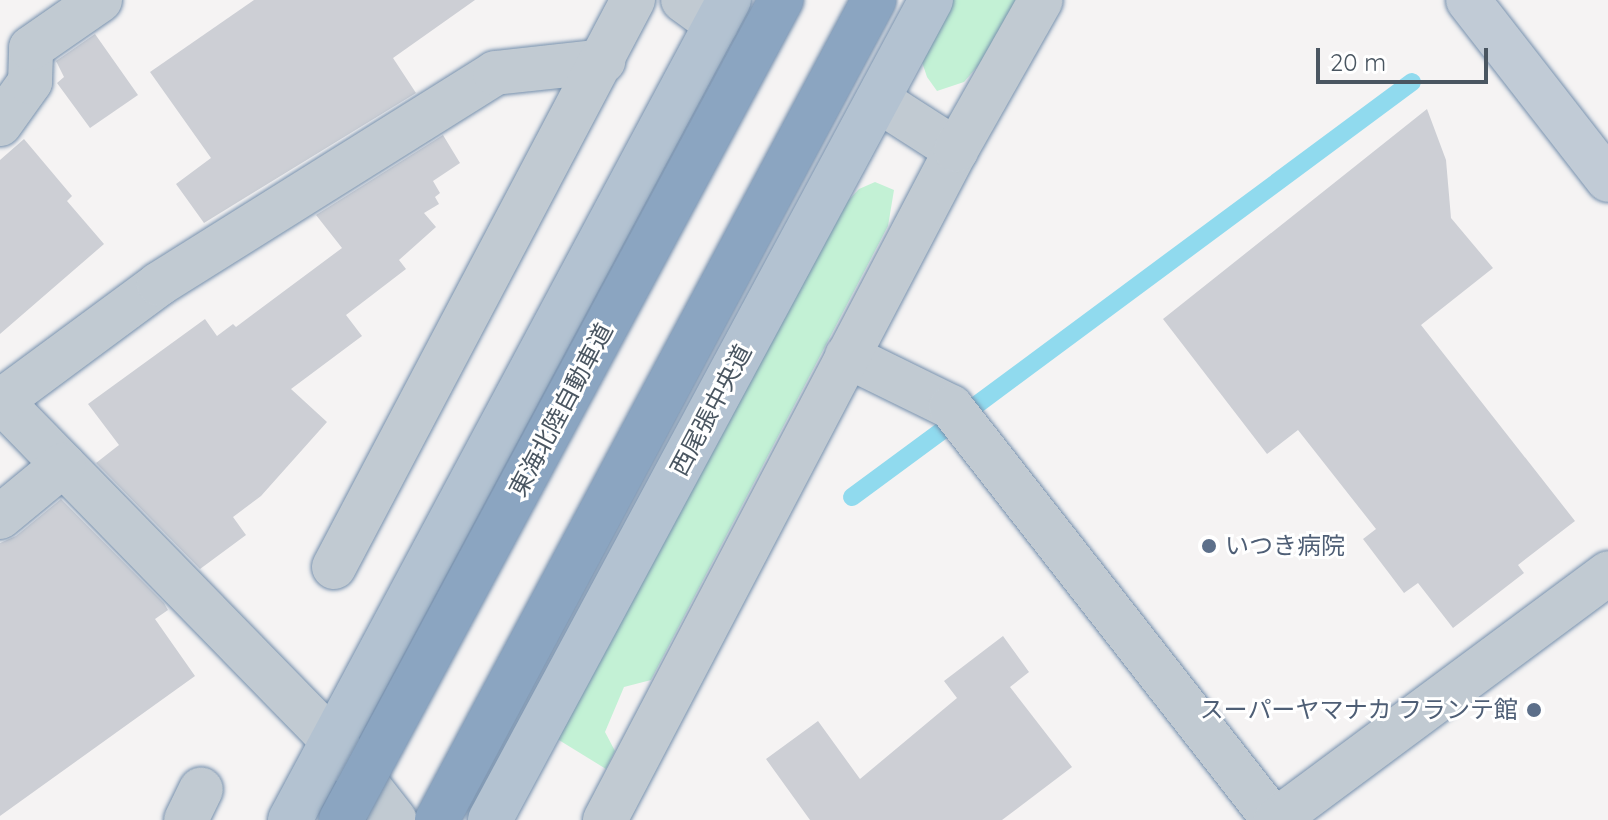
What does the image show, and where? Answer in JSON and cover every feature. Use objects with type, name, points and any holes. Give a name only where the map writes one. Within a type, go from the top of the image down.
[{"type":"highway","name":"東海北陸自動車道","points":[[341,820],[781,0]]},
{"type":"highway","points":[[437,820],[874,0]]},
{"type":"main road","name":"西尾張中央道","points":[[490,820],[931,0]]},
{"type":"main road","points":[[1468,0],[1608,180]]},
{"type":"main road","points":[[290,820],[709,8]]},
{"type":"street","points":[[0,124],[30,82],[31,48],[100,0]]},
{"type":"street","points":[[605,820],[956,150],[1041,0]]},
{"type":"street","points":[[334,567],[603,61],[628,3]]},
{"type":"street","points":[[395,820],[333,741],[1,400],[159,284],[495,73],[603,61]]},
{"type":"street","points":[[878,100],[956,150]]},
{"type":"street","points":[[847,356],[951,407],[1275,820],[1608,573]]},
{"type":"street","points":[[0,517],[63,465]]},
{"type":"green space","points":[[948,0],[1019,0],[995,46],[964,82],[937,91],[927,77],[919,53]]},
{"type":"green space","points":[[875,182],[894,190],[888,226],[651,680],[624,687],[605,732],[615,751],[606,769],[554,737],[841,208],[859,189]]},
{"type":"building","points":[[254,0],[475,0],[393,58],[416,93],[204,223],[176,184],[211,158],[150,72]]},
{"type":"building","points":[[95,34],[138,95],[90,128],[57,83],[64,77],[56,61]]},
{"type":"building","points":[[1427,109],[1446,160],[1451,218],[1493,268],[1421,325],[1575,521],[1518,565],[1524,573],[1453,628],[1418,583],[1404,593],[1363,539],[1376,529],[1298,430],[1267,454],[1163,319]]},
{"type":"building","points":[[443,135],[460,163],[433,181],[440,193],[435,197],[439,204],[424,213],[436,227],[399,260],[406,269],[346,315],[362,336],[291,389],[327,422],[261,496],[233,517],[246,535],[200,569],[96,463],[119,445],[88,404],[205,319],[217,336],[233,324],[236,327],[342,248],[316,215]]},
{"type":"building","points":[[24,139],[72,196],[67,201],[104,244],[0,334],[0,160]]},
{"type":"building","points":[[61,499],[164,603],[168,610],[155,619],[195,676],[0,816],[0,543],[16,536]]},
{"type":"building","points":[[1003,636],[1029,672],[1010,687],[1072,767],[1002,820],[810,820],[766,759],[818,721],[860,779],[957,698],[944,681]]},
{"type":"waterway","points":[[975,406],[1412,82]]},
{"type":"waterway","points":[[852,497],[947,427]]},
{"type":"place","name":"いつき病院","points":[[1209,546]]},
{"type":"place","name":"スーパーヤマナカ フランテ館","points":[[1534,710]]}]
